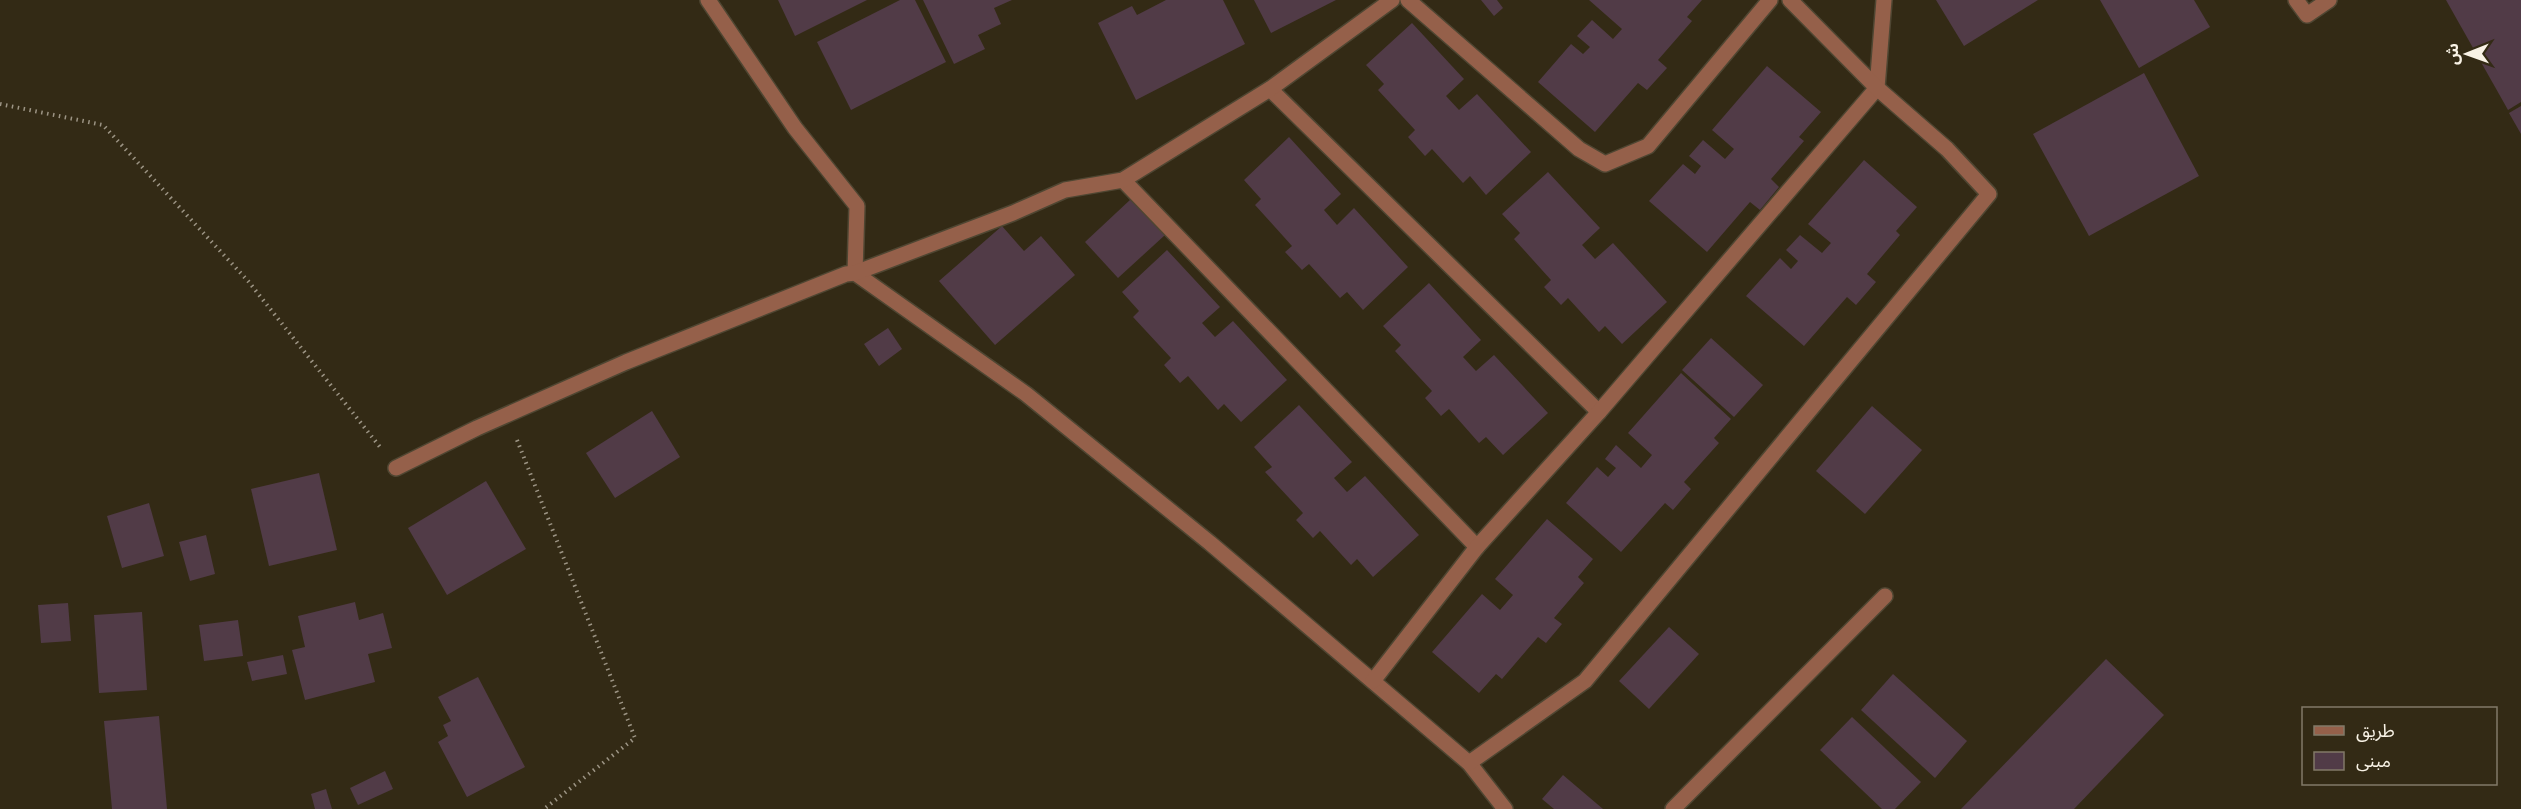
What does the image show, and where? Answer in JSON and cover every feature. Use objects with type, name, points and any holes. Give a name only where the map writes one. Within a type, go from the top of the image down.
[{"type":"street","points":[[708,0],[795,128],[857,206],[855,273]]},
{"type":"street","points":[[396,468],[507,414],[626,362],[846,274],[855,273],[1013,213],[1065,190],[1123,180],[1270,88],[1392,0]]},
{"type":"street","points":[[1408,0],[1579,149],[1605,164],[1648,146],[1770,0]]},
{"type":"street","points":[[1469,763],[1585,681],[1989,194],[1947,149],[1877,88],[1790,0]]},
{"type":"street","points":[[1373,681],[1477,547],[1599,412],[1877,88],[1884,0]]},
{"type":"street","points":[[2296,0],[2307,15],[2330,0]]},
{"type":"street","points":[[1270,88],[1599,412]]},
{"type":"street","points":[[1123,180],[1477,547]]},
{"type":"street","points":[[855,273],[1026,394],[1210,543],[1469,763],[1505,809]]},
{"type":"street","points":[[1673,809],[1885,596]]},
{"type":"path","points":[[0,104],[103,125],[248,281],[396,468]]},
{"type":"path","points":[[507,414],[635,738],[544,809]]},
{"type":"building","points":[[778,0],[867,0],[795,36]]},
{"type":"building","points":[[900,0],[915,0],[946,62],[851,110],[817,42]]},
{"type":"building","points":[[923,0],[1012,0],[994,8],[1001,24],[978,35],[985,49],[954,64]]},
{"type":"building","points":[[1166,0],[1223,0],[1245,44],[1136,100],[1098,23],[1132,6],[1137,15]]},
{"type":"building","points":[[1254,0],[1336,0],[1271,33]]},
{"type":"building","points":[[1481,0],[1497,0],[1503,8],[1494,16]]},
{"type":"building","points":[[1589,0],[1702,0],[1687,17],[1692,21],[1658,60],[1667,68],[1647,90],[1638,83],[1595,132],[1538,82],[1571,44],[1583,54],[1590,47],[1577,36],[1592,20],[1613,39],[1622,29]]},
{"type":"building","points":[[1936,0],[2038,0],[1964,46]]},
{"type":"building","points":[[2100,0],[2194,0],[2210,27],[2139,68]]},
{"type":"building","points":[[2446,0],[2521,0],[2521,102],[2508,110]]},
{"type":"building","points":[[1412,23],[1464,79],[1446,96],[1459,110],[1477,94],[1531,152],[1486,195],[1470,176],[1463,183],[1432,149],[1425,156],[1408,137],[1415,130],[1378,90],[1384,84],[1366,65]]},
{"type":"building","points":[[1767,66],[1821,112],[1799,137],[1804,141],[1771,179],[1779,187],[1760,210],[1750,202],[1707,252],[1649,201],[1683,164],[1695,174],[1701,166],[1689,156],[1703,140],[1725,159],[1734,149],[1712,130]]},
{"type":"building","points":[[2144,73],[2199,176],[2089,236],[2033,134]]},
{"type":"building","points":[[2521,106],[2521,134],[2509,113]]},
{"type":"building","points":[[1289,137],[1341,194],[1324,210],[1337,225],[1354,208],[1408,267],[1363,310],[1347,292],[1340,298],[1309,264],[1302,270],[1285,252],[1292,246],[1255,205],[1261,199],[1244,180]]},
{"type":"building","points":[[1864,160],[1917,207],[1896,231],[1900,235],[1867,274],[1876,282],[1856,305],[1847,297],[1804,346],[1746,296],[1780,258],[1791,269],[1798,261],[1786,250],[1800,235],[1822,253],[1831,243],[1808,224]]},
{"type":"building","points":[[1548,172],[1600,228],[1582,245],[1595,259],[1613,243],[1667,302],[1622,344],[1605,326],[1599,332],[1568,298],[1561,305],[1544,287],[1551,280],[1514,239],[1520,233],[1502,214]]},
{"type":"building","points":[[1131,199],[1165,235],[1118,278],[1085,242]]},
{"type":"building","points":[[1002,226],[1024,251],[1041,236],[1075,275],[995,345],[939,281]]},
{"type":"building","points":[[1167,250],[1220,307],[1202,323],[1215,337],[1233,321],[1287,380],[1241,422],[1224,404],[1218,410],[1188,376],[1180,383],[1164,365],[1171,358],[1133,317],[1139,311],[1122,292]]},
{"type":"building","points":[[1429,283],[1481,340],[1463,357],[1476,371],[1494,355],[1548,413],[1503,455],[1486,437],[1479,443],[1449,409],[1441,416],[1425,398],[1432,391],[1395,351],[1401,345],[1383,326]]},
{"type":"building","points":[[888,328],[902,349],[879,366],[864,344]]},
{"type":"building","points":[[1711,338],[1763,385],[1734,417],[1682,370]]},
{"type":"building","points":[[1681,373],[1731,419],[1714,438],[1719,443],[1684,482],[1691,489],[1673,510],[1665,503],[1621,552],[1566,503],[1597,467],[1608,477],[1616,468],[1605,459],[1616,445],[1641,468],[1652,455],[1628,433]]},
{"type":"building","points":[[1299,405],[1352,462],[1334,478],[1347,492],[1365,476],[1419,535],[1373,577],[1357,559],[1351,565],[1320,531],[1313,538],[1296,520],[1303,513],[1265,472],[1272,467],[1254,447]]},
{"type":"building","points":[[1872,406],[1922,450],[1865,514],[1816,471]]},
{"type":"building","points":[[652,411],[680,457],[615,498],[586,453]]},
{"type":"building","points":[[319,473],[337,550],[269,566],[251,489]]},
{"type":"building","points":[[486,481],[526,549],[447,595],[408,528]]},
{"type":"building","points":[[149,503],[164,556],[122,568],[107,516]]},
{"type":"building","points":[[1547,519],[1593,559],[1578,577],[1584,583],[1554,618],[1562,624],[1546,643],[1538,637],[1502,679],[1496,674],[1479,693],[1432,652],[1482,594],[1500,610],[1513,595],[1495,579]]},
{"type":"building","points":[[206,535],[215,574],[190,581],[179,542]]},
{"type":"building","points":[[355,602],[359,620],[383,613],[392,648],[368,654],[375,682],[305,700],[292,650],[305,647],[298,616]]},
{"type":"building","points":[[68,603],[71,641],[41,643],[38,605]]},
{"type":"building","points":[[142,612],[147,690],[99,693],[94,615]]},
{"type":"building","points":[[238,620],[243,656],[204,661],[199,625]]},
{"type":"building","points":[[1669,627],[1699,654],[1649,709],[1619,681]]},
{"type":"building","points":[[283,655],[287,674],[252,681],[247,662]]},
{"type":"building","points":[[2106,659],[2164,715],[2074,809],[1961,809]]},
{"type":"building","points":[[1893,674],[1967,741],[1935,778],[1861,710]]},
{"type":"building","points":[[478,677],[525,767],[467,797],[438,742],[448,736],[443,725],[451,721],[438,697]]},
{"type":"building","points":[[159,716],[167,809],[112,809],[104,721]]},
{"type":"building","points":[[1852,717],[1921,782],[1895,809],[1882,809],[1820,750]]},
{"type":"building","points":[[385,771],[393,789],[358,805],[350,788]]},
{"type":"building","points":[[1563,775],[1603,809],[1554,809],[1542,799]]},
{"type":"building","points":[[326,789],[332,809],[315,809],[311,794]]}]
